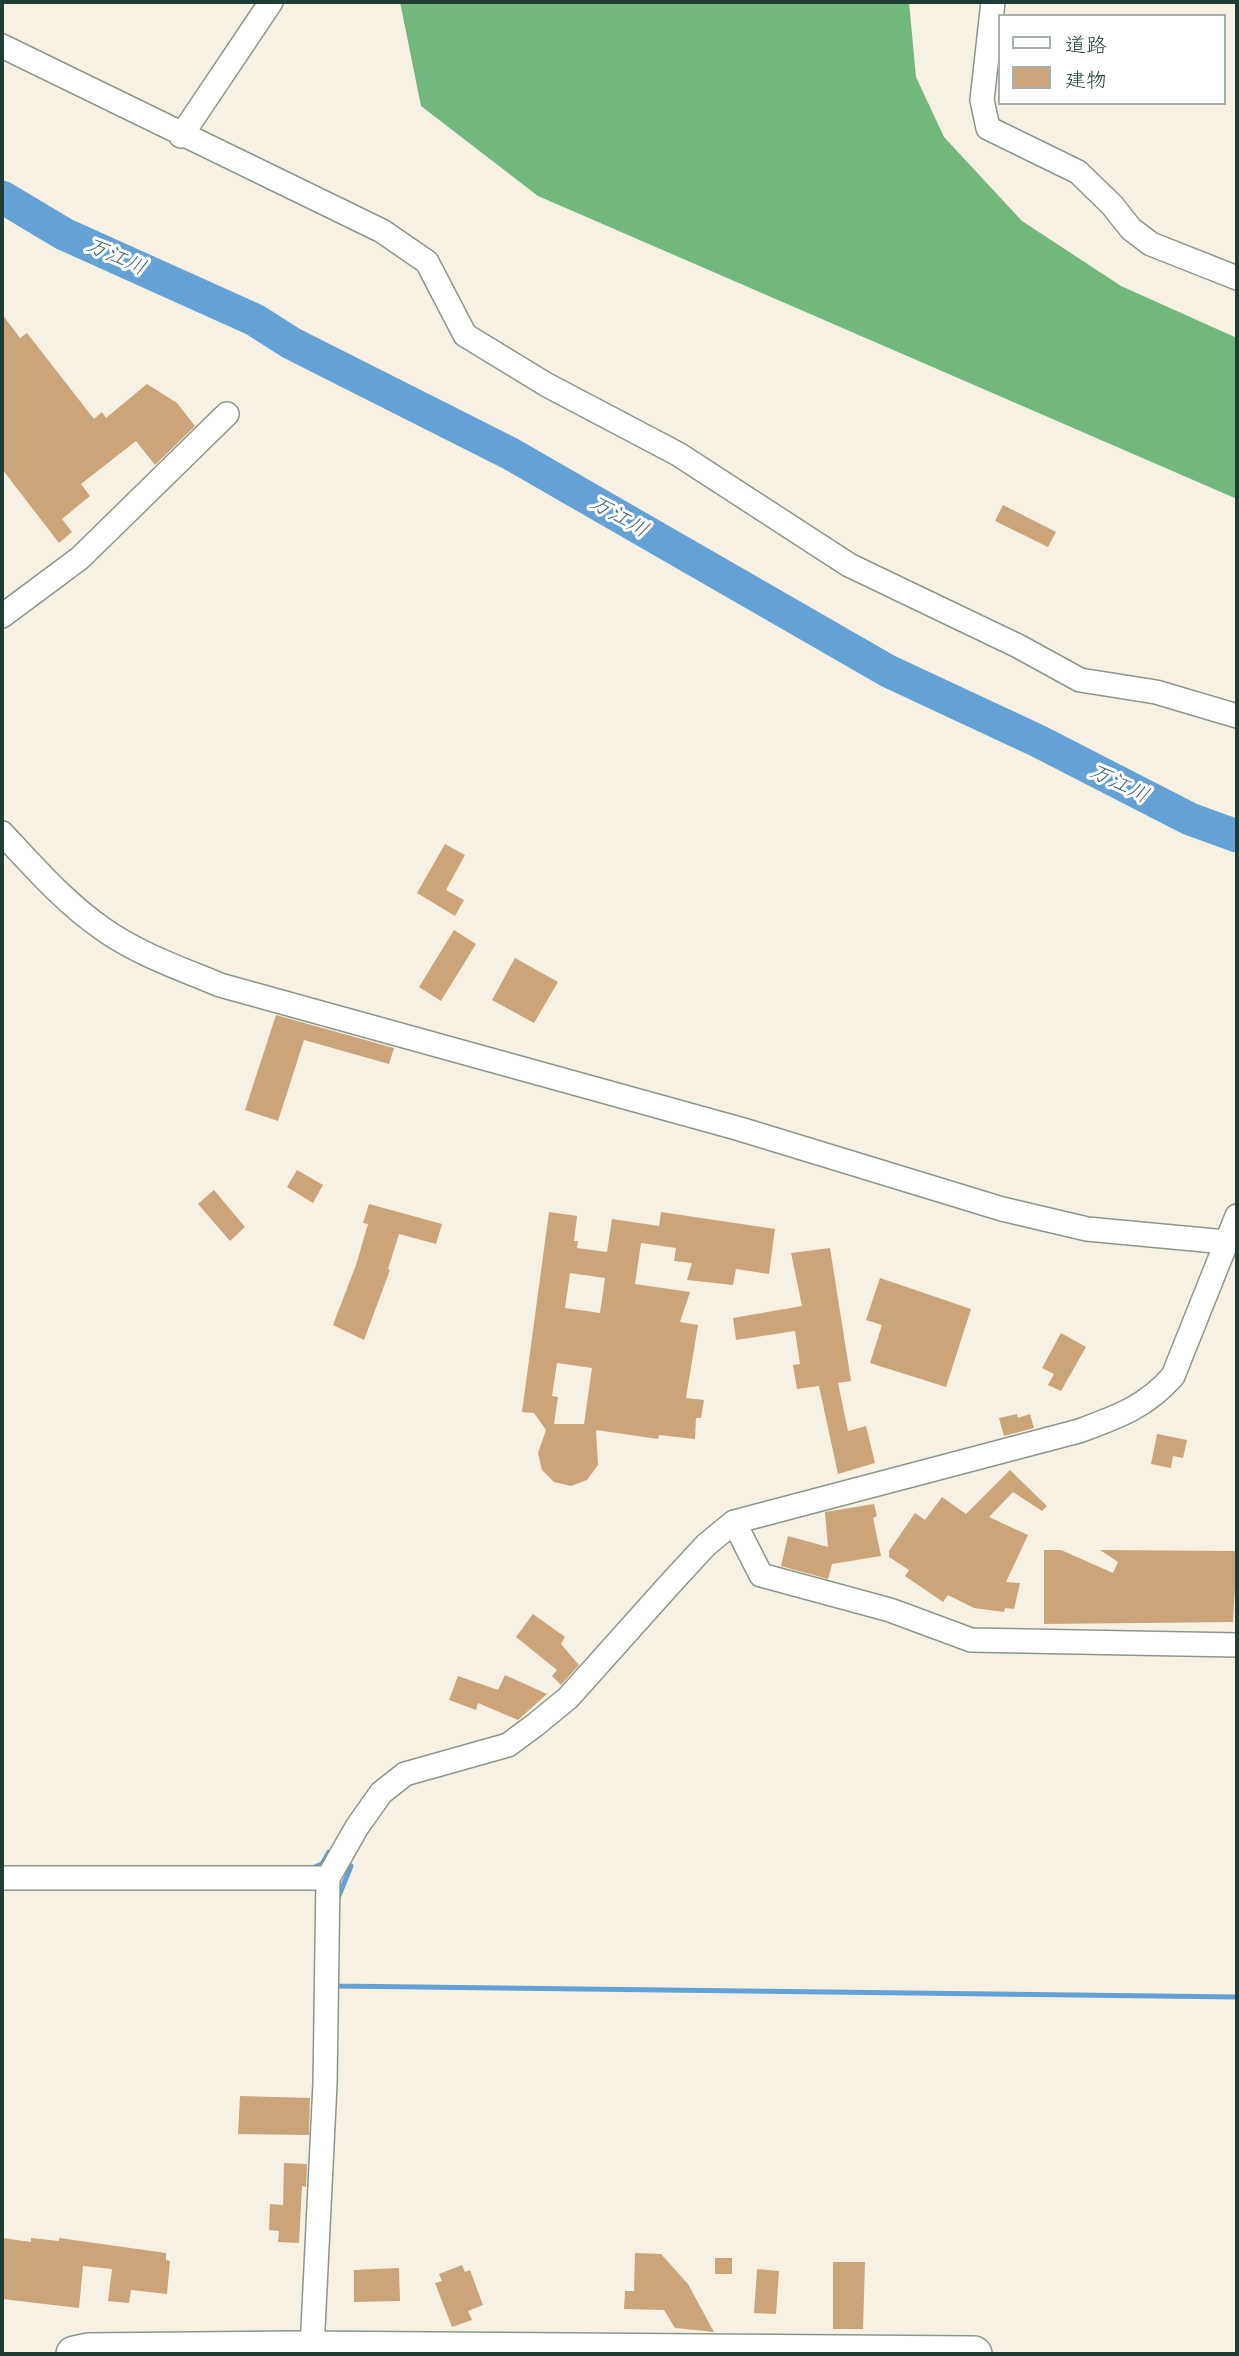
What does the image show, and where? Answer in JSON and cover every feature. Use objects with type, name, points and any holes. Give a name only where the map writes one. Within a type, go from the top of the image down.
[{"type":"main road","points":[[74,2354],[88,2351],[974,2354]]},
{"type":"street","points":[[181,136],[271,2]]},
{"type":"street","points":[[993,2],[982,100],[988,128],[1077,172],[1112,205],[1131,229],[1152,244],[1237,278]]},
{"type":"street","points":[[2,46],[181,136],[382,231],[428,262],[465,335],[547,385],[678,454],[849,565],[1018,646],[1080,680],[1156,692],[1237,716]]},
{"type":"street","points":[[2,616],[80,558],[227,414]]},
{"type":"street","points":[[2,833],[46,880],[104,930],[164,962],[220,985],[740,1129],[1002,1209],[1087,1229],[1226,1242]]},
{"type":"street","points":[[303,2351],[326,2084],[328,1878],[357,1827],[381,1793],[405,1774],[508,1745],[535,1725],[568,1698],[706,1545],[734,1522],[1079,1432],[1121,1416],[1156,1396],[1173,1376],[1237,1216]]},
{"type":"street","points":[[734,1522],[761,1575],[890,1610],[971,1640],[1237,1645]]},
{"type":"street","points":[[2,1878],[328,1878]]},
{"type":"green space","points":[[400,2],[909,2],[916,77],[944,137],[1022,221],[1121,286],[1237,338],[1237,499],[538,196],[421,106]]},
{"type":"building","points":[[2,314],[20,338],[27,333],[94,419],[102,412],[106,418],[147,384],[177,403],[195,426],[155,465],[136,441],[81,484],[90,496],[62,519],[72,532],[59,543],[2,469]]},
{"type":"building","points":[[1003,505],[1056,532],[1048,547],[995,521]]},
{"type":"building","points":[[445,844],[465,855],[446,890],[464,900],[455,916],[417,893]]},
{"type":"building","points":[[454,930],[476,944],[441,1001],[419,987]]},
{"type":"building","points":[[515,958],[558,982],[534,1023],[492,1000]]},
{"type":"building","points":[[276,1015],[394,1048],[389,1064],[304,1040],[278,1121],[245,1110]]},
{"type":"building","points":[[297,1170],[323,1185],[313,1203],[287,1187]]},
{"type":"building","points":[[214,1190],[245,1227],[230,1241],[198,1204]]},
{"type":"building","points":[[369,1204],[442,1224],[436,1244],[399,1234],[388,1269],[390,1270],[364,1340],[333,1325],[356,1265],[368,1224],[363,1223]]},
{"type":"building","points":[[549,1212],[577,1216],[574,1241],[578,1241],[577,1248],[607,1252],[612,1219],[659,1226],[661,1212],[775,1229],[769,1274],[736,1269],[733,1285],[687,1280],[692,1263],[674,1261],[676,1248],[641,1243],[635,1284],[690,1292],[680,1322],[698,1325],[686,1398],[704,1400],[701,1418],[696,1418],[695,1439],[659,1435],[658,1439],[596,1430],[598,1465],[587,1480],[571,1486],[554,1482],[542,1470],[538,1453],[546,1430],[534,1413],[522,1412]],"holes":[[[570,1273],[605,1278],[600,1313],[565,1308]],[[557,1363],[592,1368],[584,1424],[554,1424],[558,1397],[552,1396]]]},
{"type":"building","points":[[830,1248],[851,1381],[838,1383],[848,1431],[866,1426],[875,1463],[838,1474],[819,1386],[797,1389],[793,1365],[800,1364],[795,1331],[736,1340],[733,1318],[802,1306],[791,1253]]},
{"type":"building","points":[[880,1278],[971,1309],[946,1387],[870,1363],[882,1325],[866,1320]]},
{"type":"building","points":[[1061,1333],[1086,1347],[1061,1391],[1048,1385],[1054,1374],[1042,1368]]},
{"type":"building","points":[[1017,1414],[1018,1418],[1030,1414],[1034,1428],[1004,1436],[999,1418]]},
{"type":"building","points":[[1157,1434],[1187,1440],[1183,1458],[1173,1456],[1171,1468],[1151,1464]]},
{"type":"building","points":[[1010,1470],[1047,1506],[1042,1511],[1013,1492],[989,1517],[1028,1535],[1006,1582],[1020,1583],[1014,1609],[1005,1608],[1004,1612],[974,1608],[948,1595],[943,1602],[905,1576],[909,1570],[889,1557],[889,1551],[915,1513],[925,1520],[942,1497],[966,1514]]},
{"type":"building","points":[[874,1504],[877,1516],[873,1518],[881,1556],[832,1564],[828,1579],[781,1566],[788,1536],[828,1547],[825,1512]]},
{"type":"building","points":[[1044,1550],[1061,1550],[1113,1573],[1118,1562],[1100,1550],[1237,1551],[1233,1622],[1044,1624]]},
{"type":"building","points":[[533,1614],[565,1637],[561,1644],[579,1665],[561,1685],[552,1676],[557,1670],[516,1637]]},
{"type":"building","points":[[505,1675],[547,1694],[518,1720],[478,1703],[476,1710],[449,1700],[458,1676],[498,1690]]},
{"type":"building","points":[[240,2096],[310,2098],[309,2135],[238,2134]]},
{"type":"building","points":[[284,2163],[307,2164],[306,2187],[302,2186],[299,2243],[278,2242],[279,2231],[269,2230],[270,2204],[283,2205]]},
{"type":"building","points":[[2,2238],[31,2242],[31,2238],[59,2241],[59,2238],[166,2253],[166,2260],[170,2261],[167,2294],[131,2290],[129,2303],[108,2301],[112,2269],[83,2266],[79,2308],[2,2299]]},
{"type":"building","points":[[635,2253],[661,2254],[688,2284],[714,2332],[675,2328],[664,2310],[624,2309],[625,2291],[634,2291]]},
{"type":"building","points":[[715,2258],[732,2258],[732,2274],[715,2274]]},
{"type":"building","points":[[833,2262],[865,2262],[863,2329],[833,2329]]},
{"type":"building","points":[[462,2265],[465,2272],[470,2270],[483,2305],[468,2311],[472,2320],[452,2327],[435,2283],[442,2281],[439,2274]]},
{"type":"building","points":[[399,2268],[400,2301],[354,2302],[354,2270]]},
{"type":"building","points":[[757,2269],[779,2271],[776,2314],[754,2313]]},
{"type":"waterway","name":"万江川","points":[[2,197],[64,234],[255,320],[291,343],[511,454],[888,671],[1038,741],[1190,819],[1237,836]]},
{"type":"waterway","points":[[312,1868],[322,1864],[329,1852]]},
{"type":"waterway","points":[[338,1898],[351,1866]]},
{"type":"waterway","points":[[336,1981],[336,1986],[1237,1997]]}]
